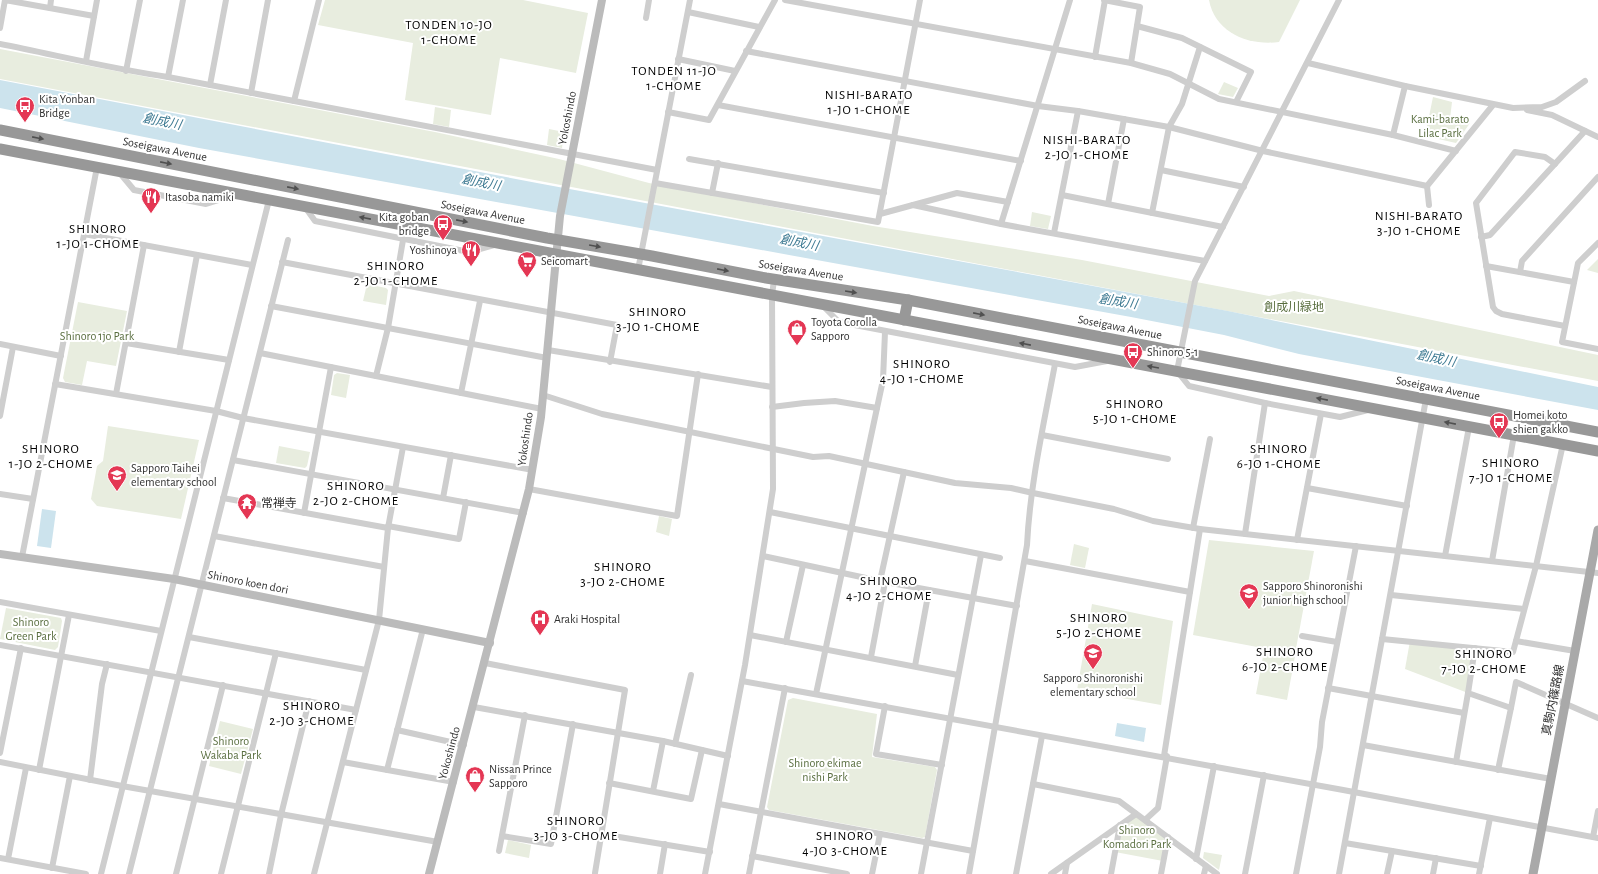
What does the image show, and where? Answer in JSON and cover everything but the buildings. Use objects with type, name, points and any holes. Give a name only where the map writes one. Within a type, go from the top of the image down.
[{"type":"highway","name":"Soseigawa Avenue","points":[[0,130],[557,240],[641,254],[774,280],[908,300],[1598,432]]},
{"type":"highway","points":[[0,149],[1598,451]]},
{"type":"highway","points":[[904,320],[908,300]]},
{"type":"main road","name":"真駒内篠路線","points":[[1533,874],[1564,704],[1594,573],[1598,530]]},
{"type":"street","points":[[0,28],[5,0],[94,16]]},
{"type":"street","points":[[50,8],[51,0]]},
{"type":"street","points":[[86,61],[97,0]]},
{"type":"street","points":[[126,71],[140,0]]},
{"type":"street","points":[[168,77],[183,0]]},
{"type":"street","points":[[210,85],[226,0]]},
{"type":"street","points":[[251,93],[268,0]]},
{"type":"street","points":[[294,101],[320,0]]},
{"type":"street","name":"Yokoshindo","points":[[429,874],[530,489],[542,409],[555,254],[560,216],[602,0]]},
{"type":"street","points":[[646,18],[649,0]]},
{"type":"street","points":[[638,270],[690,0]]},
{"type":"street","points":[[668,112],[709,120],[775,0]]},
{"type":"street","points":[[785,0],[1131,63],[1170,74],[1219,99],[1456,151]]},
{"type":"street","points":[[655,183],[878,222],[920,0]]},
{"type":"street","points":[[1001,224],[1022,161],[1070,0]]},
{"type":"street","points":[[1095,56],[1105,0],[1140,7],[1131,63]]},
{"type":"street","points":[[1339,0],[1263,151],[1195,281],[1177,372],[1189,386],[1321,414],[1340,417],[1373,408]]},
{"type":"street","points":[[688,12],[759,27]]},
{"type":"street","points":[[1137,26],[1182,38],[1251,72],[1236,102]]},
{"type":"street","points":[[0,44],[86,61],[126,71],[168,77],[657,170]]},
{"type":"street","points":[[1152,213],[1168,127],[1182,104],[1200,46]]},
{"type":"street","points":[[746,51],[1038,106],[1078,111],[1168,127],[1263,151],[1426,186]]},
{"type":"street","points":[[678,59],[736,71]]},
{"type":"street","points":[[1308,63],[1493,105],[1552,115],[1598,137]]},
{"type":"street","points":[[1513,108],[1542,107],[1556,102],[1585,81]]},
{"type":"street","points":[[1393,136],[1405,86]]},
{"type":"street","points":[[718,104],[1022,161]]},
{"type":"street","points":[[1429,205],[1426,186],[1493,105]]},
{"type":"street","points":[[1054,233],[1078,111]]},
{"type":"street","points":[[1108,204],[1124,119]]},
{"type":"street","points":[[1482,237],[1490,235],[1585,131]]},
{"type":"street","points":[[1555,164],[1545,157],[1516,152],[1476,203],[1491,298],[1496,310],[1502,314],[1565,326]]},
{"type":"street","points":[[689,159],[884,193]]},
{"type":"street","points":[[712,193],[718,163]]},
{"type":"street","points":[[22,557],[97,167]]},
{"type":"street","points":[[1160,170],[1244,187]]},
{"type":"street","points":[[119,172],[134,190],[206,204],[238,194]]},
{"type":"street","points":[[1520,272],[1522,261],[1598,177]]},
{"type":"street","points":[[880,214],[957,193],[1008,202]]},
{"type":"street","points":[[1062,195],[1223,227]]},
{"type":"street","points":[[101,874],[269,200]]},
{"type":"street","points":[[914,205],[1001,224],[1205,261]]},
{"type":"street","points":[[305,207],[315,221],[403,240],[469,252],[500,244]]},
{"type":"street","points":[[84,234],[252,265]]},
{"type":"street","points":[[129,874],[288,240]]},
{"type":"street","points":[[376,376],[388,328],[403,240]]},
{"type":"street","points":[[1598,243],[1578,263],[1562,342],[1598,349]]},
{"type":"street","points":[[116,394],[144,246]]},
{"type":"street","points":[[179,352],[198,255]]},
{"type":"street","points":[[282,262],[617,325],[610,362]]},
{"type":"street","points":[[1486,266],[1574,282]]},
{"type":"street","points":[[705,874],[742,681],[773,489],[772,295],[774,280]]},
{"type":"street","points":[[461,393],[480,300]]},
{"type":"street","points":[[822,305],[838,322],[885,332],[1075,367],[1112,360]]},
{"type":"street","points":[[271,306],[471,343],[698,374],[772,387]]},
{"type":"street","points":[[816,694],[883,380],[885,332]]},
{"type":"street","points":[[126,343],[229,360]]},
{"type":"street","points":[[0,344],[61,356]]},
{"type":"street","points":[[0,416],[13,346]]},
{"type":"street","points":[[260,353],[542,409]]},
{"type":"street","points":[[969,874],[1025,561],[1033,493],[1055,364]]},
{"type":"street","points":[[304,513],[330,367]]},
{"type":"street","points":[[530,489],[677,516],[698,374]]},
{"type":"street","points":[[55,384],[216,411],[243,418],[533,470]]},
{"type":"street","points":[[543,395],[602,414],[689,432],[813,456],[829,456],[955,483],[1011,488],[1114,509],[1153,521],[1193,528],[1594,573]]},
{"type":"street","points":[[1339,874],[1426,399]]},
{"type":"street","points":[[772,407],[835,401],[877,408]]},
{"type":"street","points":[[1245,534],[1265,403]]},
{"type":"street","points":[[1297,540],[1321,414]]},
{"type":"street","points":[[1445,556],[1469,427]]},
{"type":"street","points":[[1042,435],[1168,459]]},
{"type":"street","points":[[1492,561],[1514,435]]},
{"type":"street","points":[[1193,528],[1210,439]]},
{"type":"street","points":[[1382,639],[1513,652],[1536,566],[1563,444]]},
{"type":"street","points":[[314,874],[379,620],[388,527],[403,447]]},
{"type":"street","points":[[443,498],[451,455]]},
{"type":"street","points":[[233,460],[524,513]]},
{"type":"street","points":[[871,657],[890,536],[904,472]]},
{"type":"street","points":[[1307,488],[1407,506]]},
{"type":"street","points":[[0,494],[33,499]]},
{"type":"street","points":[[223,498],[459,539],[466,502]]},
{"type":"street","points":[[770,512],[1000,558]]},
{"type":"street","points":[[1145,820],[1158,808],[1200,529]]},
{"type":"street","points":[[214,536],[384,567]]},
{"type":"street","points":[[1296,874],[1313,785],[1328,688],[1356,546]]},
{"type":"street","name":"Shinoro koen dori","points":[[0,554],[174,579],[490,643]]},
{"type":"street","points":[[921,874],[981,555]]},
{"type":"street","points":[[763,556],[842,573],[1017,606]]},
{"type":"street","points":[[1025,561],[1190,592]]},
{"type":"street","points":[[786,642],[803,565]]},
{"type":"street","points":[[915,666],[929,590]]},
{"type":"street","points":[[1391,595],[1524,609]]},
{"type":"street","points":[[0,602],[161,631]]},
{"type":"street","points":[[39,770],[69,615]]},
{"type":"street","points":[[387,770],[423,629]]},
{"type":"street","points":[[750,635],[958,674]]},
{"type":"street","points":[[1302,636],[1337,642]]},
{"type":"street","points":[[189,637],[366,670]]},
{"type":"street","points":[[1516,642],[1575,651]]},
{"type":"street","points":[[0,644],[356,710]]},
{"type":"street","points":[[0,753],[21,648]]},
{"type":"street","points":[[1456,762],[1475,648]]},
{"type":"street","points":[[221,874],[276,653]]},
{"type":"street","points":[[485,662],[625,690],[595,873]]},
{"type":"street","points":[[90,780],[102,684],[107,664]]},
{"type":"street","points":[[675,744],[691,675]]},
{"type":"street","points":[[742,681],[1042,736],[1165,756],[1595,838],[1598,811]]},
{"type":"street","points":[[1498,770],[1516,682],[1598,718]]},
{"type":"street","points":[[176,874],[223,685]]},
{"type":"street","points":[[749,874],[785,688]]},
{"type":"street","points":[[1328,688],[1464,713]]},
{"type":"street","points":[[1468,693],[1511,708]]},
{"type":"street","points":[[269,874],[281,815],[309,701]]},
{"type":"street","points":[[885,706],[876,754],[942,765]]},
{"type":"street","points":[[474,707],[617,732],[728,756]]},
{"type":"street","points":[[500,851],[525,715]]},
{"type":"street","points":[[502,836],[551,844],[573,724]]},
{"type":"street","points":[[398,730],[464,745]]},
{"type":"street","points":[[1016,874],[1042,736]]},
{"type":"street","points":[[653,791],[663,741]]},
{"type":"street","points":[[1363,745],[1551,779]]},
{"type":"street","points":[[609,783],[691,799],[702,750]]},
{"type":"street","points":[[0,762],[150,792],[438,842]]},
{"type":"street","points":[[343,762],[454,782]]},
{"type":"street","points":[[1196,859],[1214,766]]},
{"type":"street","points":[[8,859],[26,768]]},
{"type":"street","points":[[1245,874],[1264,775]]},
{"type":"street","points":[[52,868],[70,776]]},
{"type":"street","points":[[1033,784],[1119,801],[1217,874]]},
{"type":"street","points":[[719,804],[973,851]]},
{"type":"street","points":[[1051,874],[1136,814]]},
{"type":"street","points":[[1479,874],[1490,818]]},
{"type":"street","points":[[1111,874],[1120,825]]},
{"type":"street","points":[[601,834],[710,852]]},
{"type":"street","points":[[872,874],[880,834]]},
{"type":"street","points":[[1161,874],[1168,837]]},
{"type":"street","points":[[1344,843],[1481,866]]},
{"type":"street","points":[[660,874],[665,844]]},
{"type":"street","points":[[1387,874],[1392,851]]},
{"type":"street","points":[[752,856],[847,874]]},
{"type":"street","points":[[0,858],[86,874]]},
{"type":"street","points":[[1433,874],[1436,858]]},
{"type":"street","points":[[1065,874],[1067,863]]},
{"type":"street","points":[[1204,874],[1206,866]]},
{"type":"green space","points":[[325,0],[523,0],[588,13],[576,73],[500,58],[491,115],[405,100],[413,43],[318,25]]},
{"type":"green space","points":[[1209,0],[1300,0],[1279,42],[1268,43],[1245,39],[1226,29],[1218,21],[1212,11]]},
{"type":"green space","name":"創成川緑地","points":[[0,49],[435,132],[559,159],[649,183],[873,226],[1082,260],[1269,296],[1294,291],[1598,355],[1598,381],[0,79]]},
{"type":"green space","points":[[1224,82],[1238,88],[1233,97],[1218,94]]},
{"type":"green space","name":"Kami-barato Lilac Park","points":[[1433,97],[1452,102],[1450,119],[1470,123],[1456,143],[1425,136]]},
{"type":"green space","points":[[435,107],[451,110],[449,127],[433,124]]},
{"type":"green space","points":[[549,129],[564,132],[562,148],[547,145]]},
{"type":"green space","points":[[1032,212],[1051,216],[1048,229],[1030,226]]},
{"type":"green space","points":[[1598,259],[1598,273],[1587,270]]},
{"type":"green space","points":[[367,284],[386,288],[388,290],[386,305],[363,301]]},
{"type":"green space","name":"Shinoro 1jo Park","points":[[78,302],[127,311],[116,366],[87,361],[82,385],[65,382],[63,378]]},
{"type":"green space","points":[[337,373],[350,375],[346,398],[331,395],[334,375]]},
{"type":"green space","points":[[108,426],[199,440],[181,519],[97,506],[91,499],[97,466],[103,461]]},
{"type":"green space","points":[[279,446],[310,452],[307,466],[305,468],[276,463]]},
{"type":"green space","points":[[659,516],[672,519],[669,536],[656,532]]},
{"type":"green space","points":[[1209,540],[1314,551],[1295,654],[1193,635]]},
{"type":"green space","points":[[1074,544],[1089,548],[1085,568],[1070,565]]},
{"type":"green space","points":[[1092,604],[1173,621],[1161,705],[1077,690]]},
{"type":"green space","name":"Shinoro Green Park","points":[[6,608],[61,618],[62,621],[58,647],[55,650],[0,639]]},
{"type":"green space","points":[[1410,641],[1475,648],[1468,693],[1405,669]]},
{"type":"green space","points":[[1264,651],[1295,656],[1287,700],[1256,694]]},
{"type":"green space","name":"Shinoro ekimae nishi Park","points":[[793,698],[877,714],[872,757],[935,767],[937,770],[925,837],[922,838],[769,810],[767,807],[788,700]]},
{"type":"green space","name":"Shinoro Wakaba Park","points":[[220,721],[253,729],[241,774],[209,766]]},
{"type":"green space","name":"Shinoro Komadori Park","points":[[1136,814],[1168,837],[1163,861],[1115,852],[1120,825]]},
{"type":"green space","points":[[508,840],[531,845],[529,858],[505,853]]},
{"type":"green space","points":[[1204,852],[1222,855],[1219,870],[1203,858]]},
{"type":"water","name":"創成川","points":[[0,80],[537,183],[1228,311],[1598,387],[1598,410],[1299,354],[1224,335],[1131,317],[199,148],[0,108]]},
{"type":"water","points":[[42,509],[56,511],[51,548],[37,546]]},
{"type":"water","points":[[1117,723],[1146,728],[1144,742],[1115,736]]},
{"type":"place","name":"Kita Yonban Bridge","points":[[25,123]]},
{"type":"place","name":"Itasoba namiki","points":[[151,214]]},
{"type":"place","name":"Kita goban bridge","points":[[443,241]]},
{"type":"place","name":"Yoshinoya","points":[[471,267]]},
{"type":"place","name":"Seicomart","points":[[527,278]]},
{"type":"place","name":"Toyota Corolla Sapporo","points":[[797,346]]},
{"type":"place","name":"Shinoro 5-1","points":[[1133,369]]},
{"type":"place","name":"Homei koto shien gakko","points":[[1499,439]]},
{"type":"place","name":"Sapporo Taihei elementary school","points":[[117,492]]},
{"type":"place","name":"常禅寺","points":[[247,520]]},
{"type":"place","name":"Sapporo Shinoronishi junior high school","points":[[1249,610]]},
{"type":"place","name":"Araki Hospital","points":[[540,636]]},
{"type":"place","name":"Sapporo Shinoronishi elementary school","points":[[1093,670]]},
{"type":"place","name":"Nissan Prince Sapporo","points":[[475,793]]},
{"type":"district","name":"TONDEN 10-JO 1-CHOME","points":[[449,32]]},
{"type":"district","name":"TONDEN 11-JO 1-CHOME","points":[[674,78]]},
{"type":"district","name":"NISHI-BARATO 1-JO 1-CHOME","points":[[869,102]]},
{"type":"district","name":"NISHI-BARATO 2-JO 1-CHOME","points":[[1087,148]]},
{"type":"district","name":"NISHI-BARATO 3-JO 1-CHOME","points":[[1419,224]]},
{"type":"district","name":"SHINORO 1-JO 1-CHOME","points":[[98,236]]},
{"type":"district","name":"SHINORO 2-JO 1-CHOME","points":[[396,274]]},
{"type":"district","name":"SHINORO 3-JO 1-CHOME","points":[[658,320]]},
{"type":"district","name":"SHINORO 4-JO 1-CHOME","points":[[922,372]]},
{"type":"district","name":"SHINORO 5-JO 1-CHOME","points":[[1135,412]]},
{"type":"district","name":"SHINORO 1-JO 2-CHOME","points":[[51,456]]},
{"type":"district","name":"SHINORO 6-JO 1-CHOME","points":[[1279,456]]},
{"type":"district","name":"SHINORO 7-JO 1-CHOME","points":[[1511,470]]},
{"type":"district","name":"SHINORO 2-JO 2-CHOME","points":[[356,494]]},
{"type":"district","name":"SHINORO 3-JO 2-CHOME","points":[[623,574]]},
{"type":"district","name":"SHINORO 4-JO 2-CHOME","points":[[889,588]]},
{"type":"district","name":"SHINORO 5-JO 2-CHOME","points":[[1099,626]]},
{"type":"district","name":"SHINORO 6-JO 2-CHOME","points":[[1285,660]]},
{"type":"district","name":"SHINORO 7-JO 2-CHOME","points":[[1484,662]]},
{"type":"district","name":"SHINORO 2-JO 3-CHOME","points":[[312,714]]},
{"type":"district","name":"SHINORO 3-JO 3-CHOME","points":[[576,828]]},
{"type":"district","name":"SHINORO 4-JO 3-CHOME","points":[[845,844]]}]
